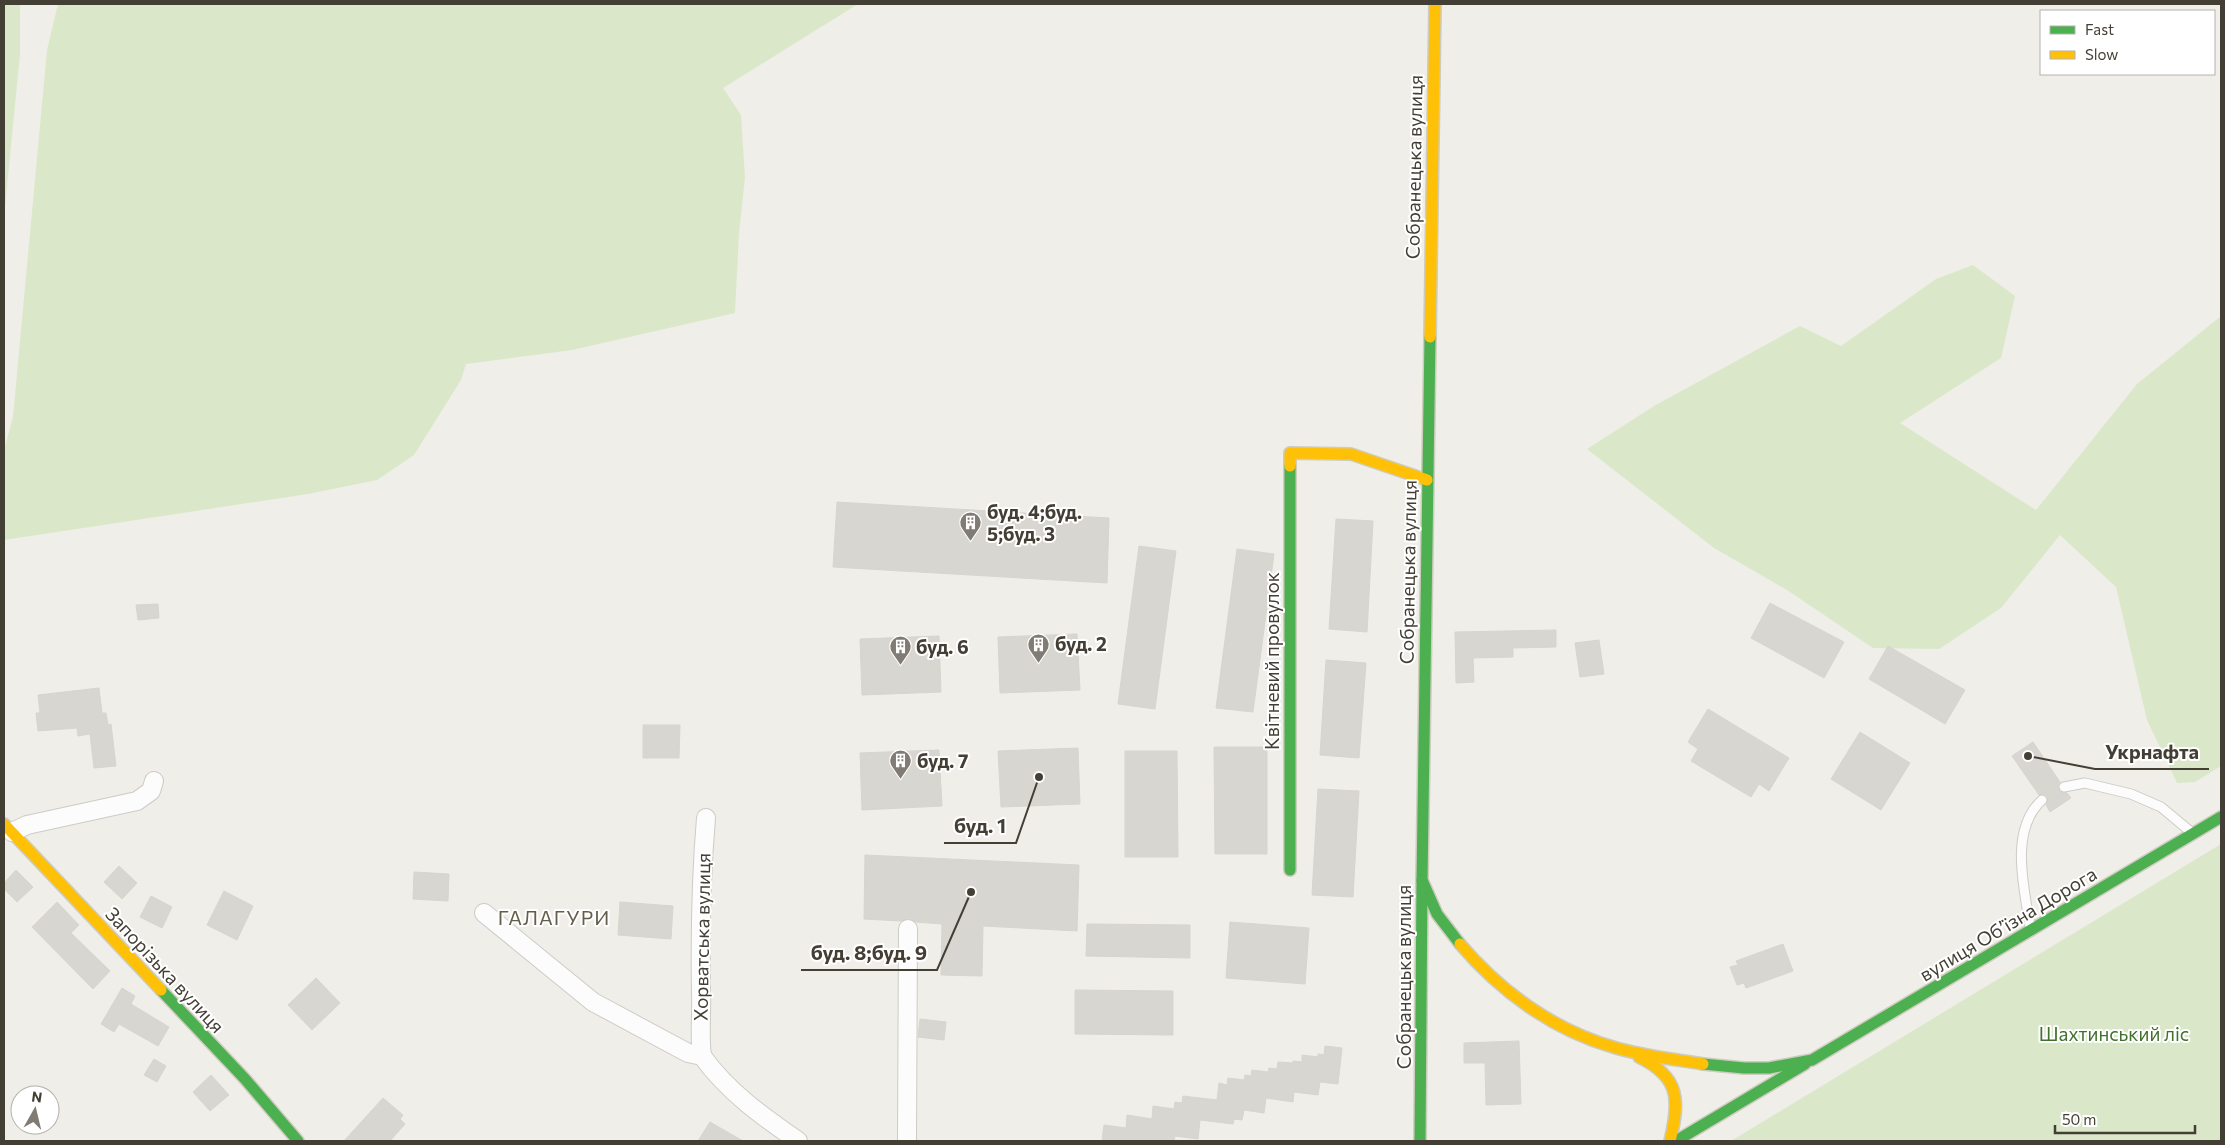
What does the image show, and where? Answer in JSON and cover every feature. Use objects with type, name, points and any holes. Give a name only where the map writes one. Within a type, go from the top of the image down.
[{"type":"main road","name":"Собранецька вулиця","points":[[1420,1141],[1427,480],[1435,4]]},
{"type":"main road","name":"Квітневий провулок","points":[[1290,870],[1290,453],[1351,454],[1427,480]]},
{"type":"main road","name":"вулиця Обʼїзна Дорога","points":[[1676,1141],[2221,817]]},
{"type":"main road","name":"Запорізька вулиця","points":[[8,828],[245,1079],[298,1141]]},
{"type":"main road","name":"вулиця Обʼїзна Дорога","points":[[1422,880],[1439,916],[1463,949],[1493,980],[1546,1019],[1592,1040],[1621,1050],[1707,1065],[1750,1068],[1781,1067],[1812,1060]]},
{"type":"main road","points":[[1621,1050],[1661,1068],[1674,1086],[1677,1095],[1677,1106],[1670,1141]]},
{"type":"street","points":[[8,828],[137,801],[151,791],[154,781]]},
{"type":"street","name":"Хорватська вулиця","points":[[702,1056],[699,1035],[701,1011],[701,882],[706,818]]},
{"type":"street","points":[[484,913],[593,1002],[688,1053],[702,1056],[714,1073],[750,1107],[798,1141]]},
{"type":"street","points":[[908,929],[908,1141]]},
{"type":"lane","points":[[2064,787],[2085,784],[2132,794],[2161,807],[2193,834]]},
{"type":"lane","points":[[2031,931],[2023,882],[2022,844],[2027,820],[2034,808],[2042,800]]},
{"type":"green space","points":[[4,4],[20,4],[20,54],[4,217]]},
{"type":"green space","points":[[58,4],[858,4],[723,88],[741,115],[745,178],[739,233],[735,313],[572,350],[466,364],[461,380],[414,455],[377,480],[308,494],[4,540],[4,450],[13,417],[47,50]]},
{"type":"green space","points":[[1973,265],[2015,296],[2001,358],[1900,423],[2036,510],[2137,384],[2221,316],[2221,766],[2195,782],[2177,783],[2147,720],[2116,587],[2060,535],[2001,608],[1939,649],[1873,648],[1787,590],[1714,548],[1587,449],[1654,406],[1800,326],[1841,346],[1936,279]]},
{"type":"green space","name":"Шахтинський ліс","points":[[2221,844],[2221,1141],[1731,1141]]},
{"type":"building","name":"буд. 4;буд. 5;буд. 3","points":[[837,502],[1109,518],[1107,583],[833,567]]},
{"type":"building","points":[[1336,519],[1373,521],[1367,632],[1329,629]]},
{"type":"building","points":[[1139,546],[1176,551],[1155,709],[1118,704]]},
{"type":"building","points":[[1237,549],[1274,554],[1253,712],[1216,708]]},
{"type":"building","points":[[1770,603],[1844,642],[1824,678],[1751,638]]},
{"type":"building","points":[[158,604],[159,618],[138,620],[136,605]]},
{"type":"building","points":[[1556,630],[1556,647],[1513,648],[1513,657],[1473,658],[1474,682],[1456,683],[1455,632]]},
{"type":"building","name":"буд. 2","points":[[1077,634],[1080,690],[1000,693],[998,637]]},
{"type":"building","name":"буд. 6","points":[[939,636],[941,692],[862,695],[860,639]]},
{"type":"building","points":[[1599,640],[1604,674],[1580,677],[1575,643]]},
{"type":"building","points":[[1888,646],[1965,690],[1945,724],[1869,679]]},
{"type":"building","points":[[1326,660],[1366,663],[1359,758],[1320,755]]},
{"type":"building","points":[[99,688],[102,713],[106,713],[108,725],[111,724],[116,766],[94,768],[90,734],[78,736],[77,728],[38,731],[36,713],[40,713],[38,695]]},
{"type":"building","points":[[1708,709],[1789,758],[1769,791],[1759,784],[1751,797],[1691,761],[1698,749],[1688,742]]},
{"type":"building","points":[[643,725],[680,725],[679,758],[643,758]]},
{"type":"building","points":[[1860,732],[1910,763],[1881,810],[1831,779]]},
{"type":"building","points":[[2033,742],[2060,782],[2058,785],[2059,791],[2067,793],[2071,798],[2050,812],[2046,805],[2048,797],[2044,794],[2039,795],[2012,756]]},
{"type":"building","points":[[1214,747],[1267,747],[1267,854],[1215,854]]},
{"type":"building","points":[[1078,748],[1080,804],[1001,807],[998,751]]},
{"type":"building","name":"буд. 7","points":[[939,750],[942,806],[862,810],[860,753]]},
{"type":"building","points":[[1125,751],[1177,751],[1178,857],[1125,857]]},
{"type":"building","points":[[1318,789],[1359,791],[1353,897],[1312,895]]},
{"type":"building","points":[[865,855],[1079,865],[1077,931],[983,926],[982,976],[941,975],[942,924],[916,922],[909,918],[901,921],[864,919]]},
{"type":"building","points":[[119,866],[137,883],[122,899],[104,882]]},
{"type":"building","points":[[16,870],[33,887],[17,902],[4,889],[4,883]]},
{"type":"building","points":[[414,872],[449,874],[448,901],[413,899]]},
{"type":"building","points":[[224,891],[253,906],[237,940],[207,925]]},
{"type":"building","points":[[151,896],[172,907],[162,928],[140,917]]},
{"type":"building","points":[[57,902],[79,925],[71,933],[110,971],[93,989],[32,927]]},
{"type":"building","points":[[620,902],[673,906],[671,939],[618,935]]},
{"type":"building","points":[[1230,922],[1309,928],[1305,984],[1226,978]]},
{"type":"building","points":[[1087,924],[1190,925],[1190,958],[1086,956]]},
{"type":"building","points":[[1783,944],[1793,971],[1746,988],[1744,983],[1737,985],[1730,967],[1738,965],[1736,961]]},
{"type":"building","points":[[316,978],[340,1003],[312,1030],[288,1005]]},
{"type":"building","points":[[122,988],[135,996],[131,1004],[169,1027],[158,1046],[119,1024],[114,1032],[101,1024]]},
{"type":"building","points":[[1075,990],[1173,991],[1173,1035],[1075,1034]]},
{"type":"building","points":[[920,1019],[946,1022],[944,1040],[918,1037]]},
{"type":"building","points":[[1519,1041],[1521,1104],[1486,1105],[1485,1063],[1464,1063],[1464,1043]]},
{"type":"building","points":[[1325,1046],[1342,1048],[1338,1084],[1320,1082],[1318,1095],[1294,1092],[1293,1102],[1266,1098],[1264,1113],[1244,1110],[1242,1120],[1234,1119],[1233,1124],[1200,1120],[1198,1139],[1175,1136],[1174,1141],[1102,1141],[1104,1125],[1126,1128],[1127,1115],[1152,1119],[1153,1106],[1174,1109],[1175,1102],[1182,1103],[1183,1096],[1217,1100],[1219,1083],[1227,1085],[1228,1078],[1244,1080],[1245,1075],[1251,1076],[1252,1070],[1268,1072],[1269,1068],[1277,1069],[1278,1062],[1302,1062],[1302,1055],[1318,1057],[1318,1054],[1324,1055]]},
{"type":"building","points":[[154,1059],[166,1066],[157,1082],[144,1075]]},
{"type":"building","points":[[211,1075],[229,1095],[210,1111],[193,1092]]},
{"type":"building","points":[[383,1098],[403,1115],[400,1119],[405,1124],[390,1141],[344,1141]]},
{"type":"building","points":[[710,1122],[743,1141],[698,1141]]},
{"type":"traffic: fast","points":[[1430,337],[1422,880],[1437,914],[1460,944]]},
{"type":"traffic: fast","points":[[1290,466],[1290,870]]},
{"type":"traffic: fast","points":[[1703,1064],[1744,1068],[1769,1068],[1812,1060],[2221,817]]},
{"type":"traffic: fast","points":[[1420,1141],[1422,880]]},
{"type":"traffic: fast","points":[[161,990],[245,1079],[298,1141]]},
{"type":"traffic: fast","points":[[1676,1141],[1805,1064]]},
{"type":"traffic: slow","points":[[1430,337],[1435,4]]},
{"type":"traffic: slow","points":[[1290,466],[1290,453],[1351,454],[1427,480]]},
{"type":"traffic: slow","points":[[4,824],[161,990]]},
{"type":"traffic: slow","points":[[1460,944],[1492,978],[1510,993],[1529,1007],[1569,1030],[1591,1040],[1624,1050],[1703,1064]]},
{"type":"traffic: slow","points":[[1639,1057],[1663,1073],[1674,1091],[1675,1113],[1670,1141]]},
{"type":"place","name":"буд. 4;буд. 5;буд. 3","points":[[971,542]]},
{"type":"place","name":"буд. 2","points":[[1039,663]]},
{"type":"place","name":"буд. 6","points":[[900,666]]},
{"type":"place","name":"Укрнафта","points":[[2028,756]]},
{"type":"place","name":"буд. 1","points":[[1039,777]]},
{"type":"place","name":"буд. 7","points":[[901,780]]},
{"type":"place","name":"буд. 8;буд. 9","points":[[971,892]]},
{"type":"district","name":"ГАЛАГУРИ","points":[[554,918]]}]
